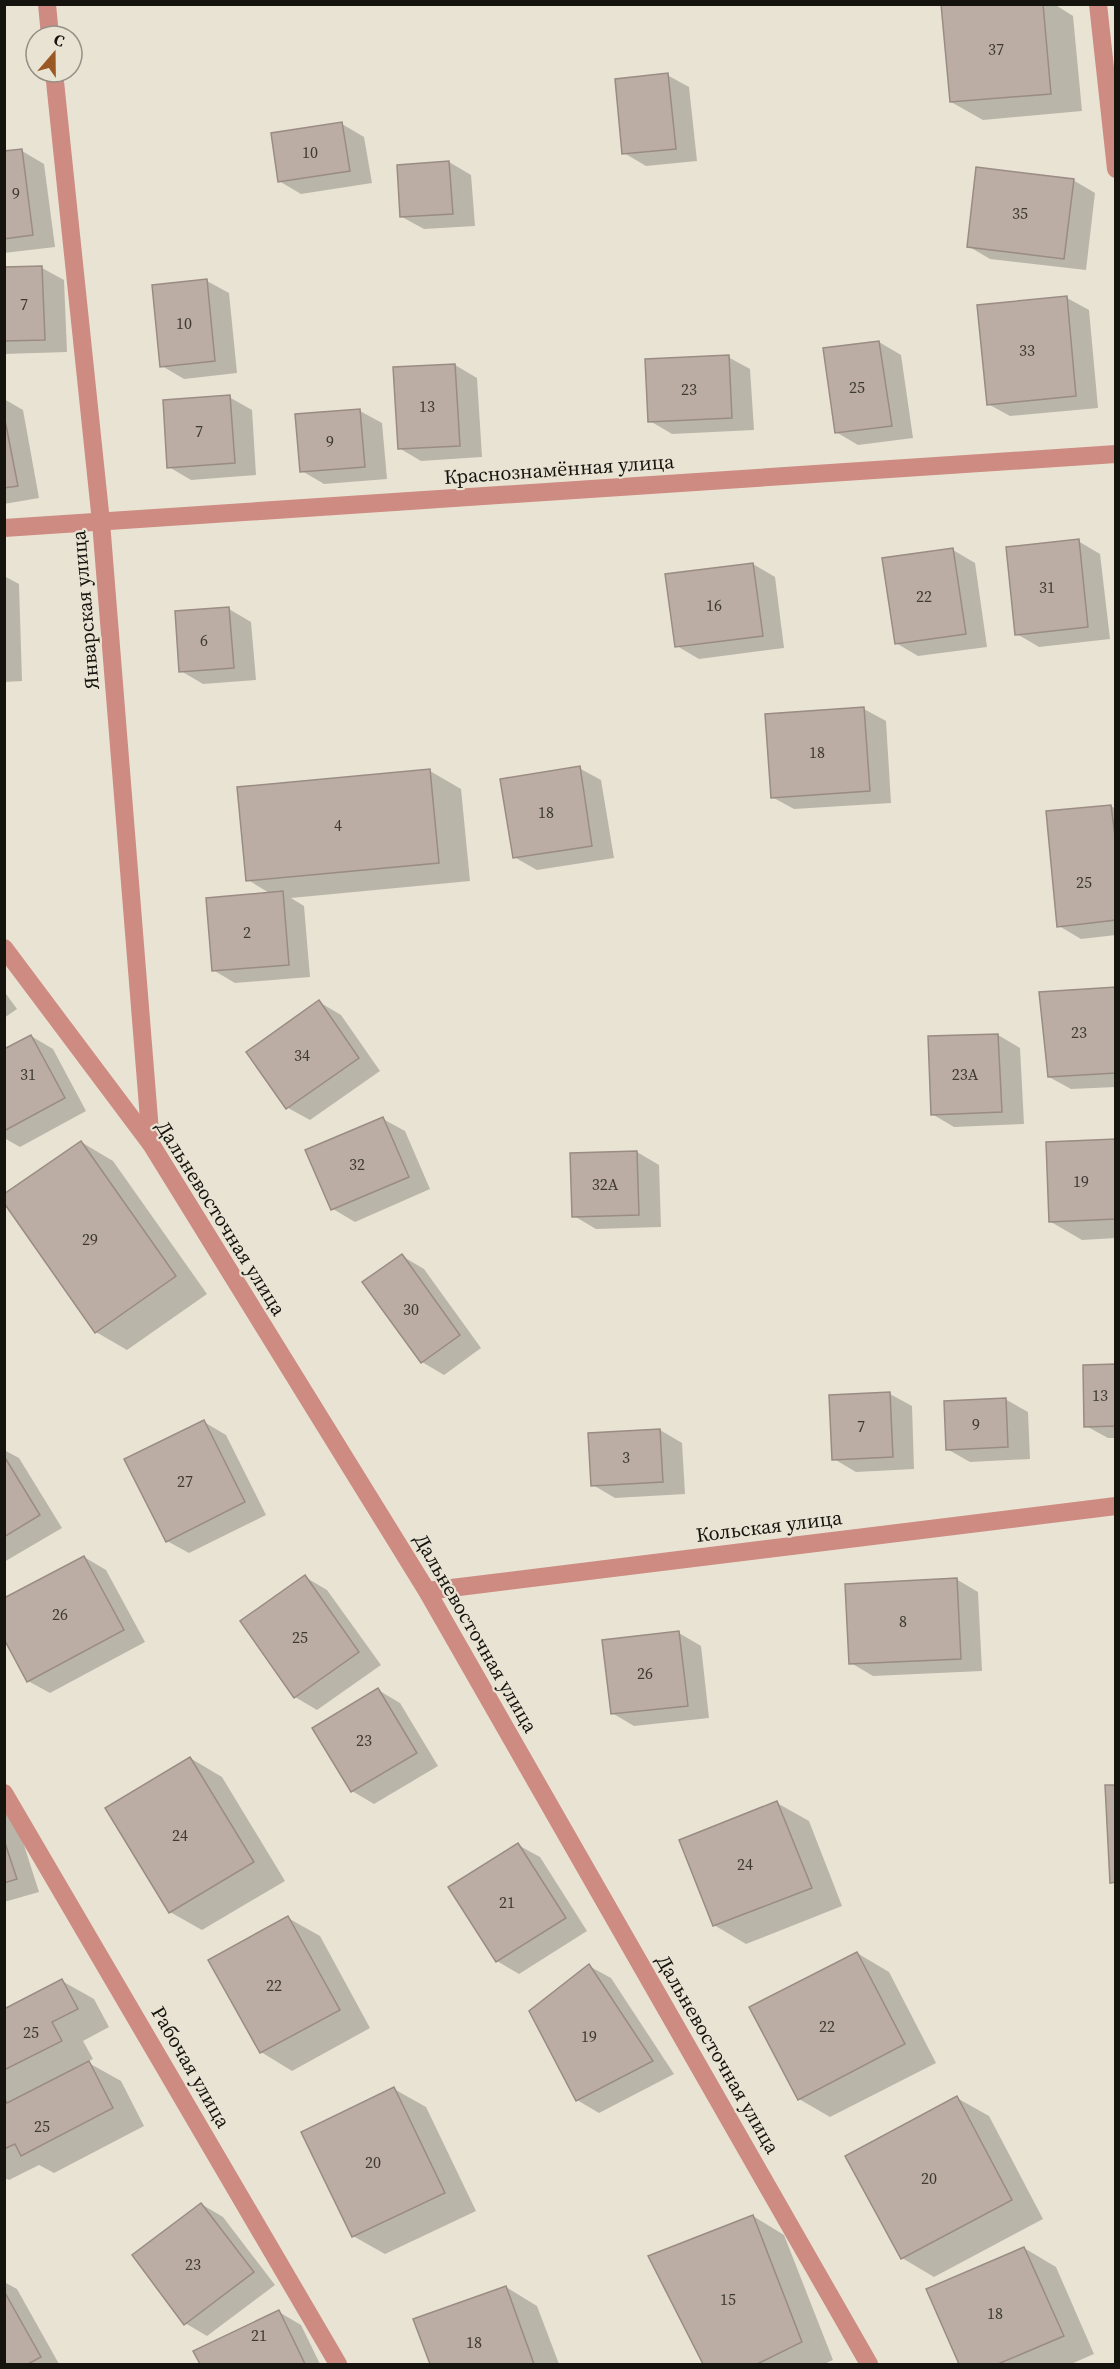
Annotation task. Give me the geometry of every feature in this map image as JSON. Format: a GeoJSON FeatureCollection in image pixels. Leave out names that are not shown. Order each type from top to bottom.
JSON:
{"type":"FeatureCollection","features":[{"type":"Feature","properties":{"kind":"street"},"geometry":{"type":"LineString","coordinates":[[47,4],[49,24]]}},
{"type":"Feature","properties":{"kind":"street"},"geometry":{"type":"LineString","coordinates":[[1098,4],[1116,169]]}},
{"type":"Feature","properties":{"kind":"street","name":"Январская улица"},"geometry":{"type":"LineString","coordinates":[[55,84],[101,522],[151,1144]]}},
{"type":"Feature","properties":{"kind":"street","name":"Краснознамённая улица"},"geometry":{"type":"LineString","coordinates":[[4,528],[1116,454]]}},
{"type":"Feature","properties":{"kind":"street","name":"Дальневосточная улица"},"geometry":{"type":"LineString","coordinates":[[4,948],[151,1144],[427,1591],[869,2364]]}},
{"type":"Feature","properties":{"kind":"street","name":"Кольская улица"},"geometry":{"type":"LineString","coordinates":[[427,1591],[1116,1506]]}},
{"type":"Feature","properties":{"kind":"street","name":"Рабочая улица"},"geometry":{"type":"LineString","coordinates":[[4,1793],[338,2364]]}},
{"type":"Feature","properties":{"kind":"building"},"geometry":{"type":"Polygon","coordinates":[[[941,4],[1043,4],[1051,94],[950,102],[941,4]]]}},
{"type":"Feature","properties":{"kind":"building"},"geometry":{"type":"Polygon","coordinates":[[[668,73],[676,149],[622,154],[615,79],[668,73]]]}},
{"type":"Feature","properties":{"kind":"building"},"geometry":{"type":"Polygon","coordinates":[[[342,122],[350,171],[278,182],[271,133],[342,122]]]}},
{"type":"Feature","properties":{"kind":"building"},"geometry":{"type":"Polygon","coordinates":[[[22,149],[33,235],[4,239],[4,151],[22,149]]]}},
{"type":"Feature","properties":{"kind":"building"},"geometry":{"type":"Polygon","coordinates":[[[449,161],[453,214],[400,217],[397,165],[449,161]]]}},
{"type":"Feature","properties":{"kind":"building"},"geometry":{"type":"Polygon","coordinates":[[[976,167],[1074,179],[1064,259],[967,247],[976,167]]]}},
{"type":"Feature","properties":{"kind":"building"},"geometry":{"type":"Polygon","coordinates":[[[42,266],[45,340],[4,341],[4,267],[42,266]]]}},
{"type":"Feature","properties":{"kind":"building"},"geometry":{"type":"Polygon","coordinates":[[[207,279],[215,361],[160,367],[152,285],[207,279]]]}},
{"type":"Feature","properties":{"kind":"building"},"geometry":{"type":"Polygon","coordinates":[[[1067,296],[1076,396],[987,405],[977,305],[1067,296]]]}},
{"type":"Feature","properties":{"kind":"building"},"geometry":{"type":"Polygon","coordinates":[[[879,341],[892,426],[835,433],[823,348],[879,341]]]}},
{"type":"Feature","properties":{"kind":"building"},"geometry":{"type":"Polygon","coordinates":[[[729,355],[732,418],[648,422],[645,359],[729,355]]]}},
{"type":"Feature","properties":{"kind":"building"},"geometry":{"type":"Polygon","coordinates":[[[455,364],[460,446],[398,449],[393,367],[455,364]]]}},
{"type":"Feature","properties":{"kind":"building"},"geometry":{"type":"Polygon","coordinates":[[[230,395],[235,463],[167,468],[163,400],[230,395]]]}},
{"type":"Feature","properties":{"kind":"building"},"geometry":{"type":"Polygon","coordinates":[[[360,409],[365,467],[300,472],[295,414],[360,409]]]}},
{"type":"Feature","properties":{"kind":"building"},"geometry":{"type":"Polygon","coordinates":[[[4,415],[18,486],[4,488],[4,415]]]}},
{"type":"Feature","properties":{"kind":"building"},"geometry":{"type":"Polygon","coordinates":[[[1079,539],[1088,627],[1015,635],[1006,547],[1079,539]]]}},
{"type":"Feature","properties":{"kind":"building"},"geometry":{"type":"Polygon","coordinates":[[[953,548],[966,634],[895,644],[882,558],[953,548]]]}},
{"type":"Feature","properties":{"kind":"building"},"geometry":{"type":"Polygon","coordinates":[[[753,563],[763,636],[675,647],[665,574],[753,563]]]}},
{"type":"Feature","properties":{"kind":"building"},"geometry":{"type":"Polygon","coordinates":[[[229,607],[234,668],[179,672],[175,611],[229,607]]]}},
{"type":"Feature","properties":{"kind":"building"},"geometry":{"type":"Polygon","coordinates":[[[864,707],[870,791],[771,798],[765,714],[864,707]]]}},
{"type":"Feature","properties":{"kind":"building"},"geometry":{"type":"Polygon","coordinates":[[[580,766],[592,846],[513,858],[500,779],[580,766]]]}},
{"type":"Feature","properties":{"kind":"building"},"geometry":{"type":"Polygon","coordinates":[[[430,769],[439,863],[246,881],[237,787],[430,769]]]}},
{"type":"Feature","properties":{"kind":"building"},"geometry":{"type":"Polygon","coordinates":[[[1111,805],[1116,844],[1116,920],[1057,927],[1046,811],[1111,805]]]}},
{"type":"Feature","properties":{"kind":"building"},"geometry":{"type":"Polygon","coordinates":[[[283,891],[289,965],[212,971],[206,898],[283,891]]]}},
{"type":"Feature","properties":{"kind":"building"},"geometry":{"type":"Polygon","coordinates":[[[1116,987],[1116,1073],[1048,1077],[1039,992],[1116,987]]]}},
{"type":"Feature","properties":{"kind":"building"},"geometry":{"type":"Polygon","coordinates":[[[319,1000],[359,1058],[286,1109],[246,1052],[319,1000]]]}},
{"type":"Feature","properties":{"kind":"building"},"geometry":{"type":"Polygon","coordinates":[[[998,1034],[1002,1112],[931,1115],[928,1036],[998,1034]]]}},
{"type":"Feature","properties":{"kind":"building"},"geometry":{"type":"Polygon","coordinates":[[[31,1035],[65,1098],[4,1131],[4,1049],[31,1035]]]}},
{"type":"Feature","properties":{"kind":"building"},"geometry":{"type":"Polygon","coordinates":[[[383,1117],[409,1177],[331,1210],[305,1150],[383,1117]]]}},
{"type":"Feature","properties":{"kind":"building"},"geometry":{"type":"Polygon","coordinates":[[[1116,1139],[1116,1219],[1049,1222],[1046,1142],[1116,1139]]]}},
{"type":"Feature","properties":{"kind":"building"},"geometry":{"type":"Polygon","coordinates":[[[81,1141],[176,1276],[95,1333],[4,1203],[4,1194],[81,1141]]]}},
{"type":"Feature","properties":{"kind":"building"},"geometry":{"type":"Polygon","coordinates":[[[637,1151],[639,1215],[572,1217],[570,1153],[637,1151]]]}},
{"type":"Feature","properties":{"kind":"building"},"geometry":{"type":"Polygon","coordinates":[[[402,1254],[460,1335],[421,1363],[362,1282],[402,1254]]]}},
{"type":"Feature","properties":{"kind":"building"},"geometry":{"type":"Polygon","coordinates":[[[1116,1364],[1116,1426],[1084,1427],[1083,1365],[1116,1364]]]}},
{"type":"Feature","properties":{"kind":"building"},"geometry":{"type":"Polygon","coordinates":[[[890,1392],[893,1457],[832,1460],[829,1395],[890,1392]]]}},
{"type":"Feature","properties":{"kind":"building"},"geometry":{"type":"Polygon","coordinates":[[[1006,1398],[1008,1447],[946,1450],[944,1401],[1006,1398]]]}},
{"type":"Feature","properties":{"kind":"building"},"geometry":{"type":"Polygon","coordinates":[[[204,1420],[245,1502],[166,1542],[124,1459],[204,1420]]]}},
{"type":"Feature","properties":{"kind":"building"},"geometry":{"type":"Polygon","coordinates":[[[660,1429],[663,1482],[591,1486],[588,1433],[660,1429]]]}},
{"type":"Feature","properties":{"kind":"building"},"geometry":{"type":"Polygon","coordinates":[[[4,1456],[40,1515],[4,1537],[4,1456]]]}},
{"type":"Feature","properties":{"kind":"building"},"geometry":{"type":"Polygon","coordinates":[[[84,1556],[124,1630],[27,1682],[4,1639],[4,1598],[84,1556]]]}},
{"type":"Feature","properties":{"kind":"building"},"geometry":{"type":"Polygon","coordinates":[[[305,1575],[359,1652],[294,1698],[240,1621],[305,1575]]]}},
{"type":"Feature","properties":{"kind":"building"},"geometry":{"type":"Polygon","coordinates":[[[957,1578],[961,1659],[849,1664],[845,1584],[957,1578]]]}},
{"type":"Feature","properties":{"kind":"building"},"geometry":{"type":"Polygon","coordinates":[[[679,1631],[688,1706],[611,1714],[602,1640],[679,1631]]]}},
{"type":"Feature","properties":{"kind":"building"},"geometry":{"type":"Polygon","coordinates":[[[378,1688],[417,1753],[351,1792],[312,1728],[378,1688]]]}},
{"type":"Feature","properties":{"kind":"building"},"geometry":{"type":"Polygon","coordinates":[[[190,1757],[254,1862],[169,1913],[105,1808],[190,1757]]]}},
{"type":"Feature","properties":{"kind":"building"},"geometry":{"type":"Polygon","coordinates":[[[1105,1785],[1116,1785],[1116,1882],[1110,1883],[1105,1785]]]}},
{"type":"Feature","properties":{"kind":"building"},"geometry":{"type":"Polygon","coordinates":[[[777,1801],[812,1888],[713,1926],[679,1840],[777,1801]]]}},
{"type":"Feature","properties":{"kind":"building"},"geometry":{"type":"Polygon","coordinates":[[[4,1840],[17,1879],[4,1883],[4,1840]]]}},
{"type":"Feature","properties":{"kind":"building"},"geometry":{"type":"Polygon","coordinates":[[[518,1843],[566,1918],[496,1962],[448,1887],[518,1843]]]}},
{"type":"Feature","properties":{"kind":"building"},"geometry":{"type":"Polygon","coordinates":[[[288,1916],[340,2010],[260,2053],[208,1960],[288,1916]]]}},
{"type":"Feature","properties":{"kind":"building"},"geometry":{"type":"Polygon","coordinates":[[[857,1952],[905,2044],[798,2100],[749,2007],[857,1952]]]}},
{"type":"Feature","properties":{"kind":"building"},"geometry":{"type":"Polygon","coordinates":[[[589,1964],[653,2061],[576,2101],[529,2011],[589,1964]]]}},
{"type":"Feature","properties":{"kind":"building"},"geometry":{"type":"Polygon","coordinates":[[[62,1979],[78,2009],[52,2022],[62,2041],[4,2070],[4,2009],[62,1979]]]}},
{"type":"Feature","properties":{"kind":"building"},"geometry":{"type":"Polygon","coordinates":[[[89,2061],[113,2108],[21,2156],[15,2144],[4,2149],[4,2098],[7,2103],[89,2061]]]}},
{"type":"Feature","properties":{"kind":"building"},"geometry":{"type":"Polygon","coordinates":[[[394,2087],[445,2193],[352,2237],[301,2132],[394,2087]]]}},
{"type":"Feature","properties":{"kind":"building"},"geometry":{"type":"Polygon","coordinates":[[[957,2096],[1012,2200],[901,2259],[845,2156],[957,2096]]]}},
{"type":"Feature","properties":{"kind":"building"},"geometry":{"type":"Polygon","coordinates":[[[201,2203],[254,2272],[184,2325],[132,2255],[201,2203]]]}},
{"type":"Feature","properties":{"kind":"building"},"geometry":{"type":"Polygon","coordinates":[[[753,2215],[802,2342],[757,2364],[703,2364],[648,2256],[753,2215]]]}},
{"type":"Feature","properties":{"kind":"building"},"geometry":{"type":"Polygon","coordinates":[[[1024,2247],[1064,2336],[998,2364],[959,2364],[926,2289],[1024,2247]]]}},
{"type":"Feature","properties":{"kind":"building"},"geometry":{"type":"Polygon","coordinates":[[[506,2286],[534,2364],[430,2364],[413,2319],[506,2286]]]}},
{"type":"Feature","properties":{"kind":"building"},"geometry":{"type":"Polygon","coordinates":[[[4,2291],[41,2357],[28,2364],[4,2364],[4,2291]]]}},
{"type":"Feature","properties":{"kind":"building"},"geometry":{"type":"Polygon","coordinates":[[[279,2310],[305,2364],[200,2364],[193,2351],[279,2310]]]}}]}
